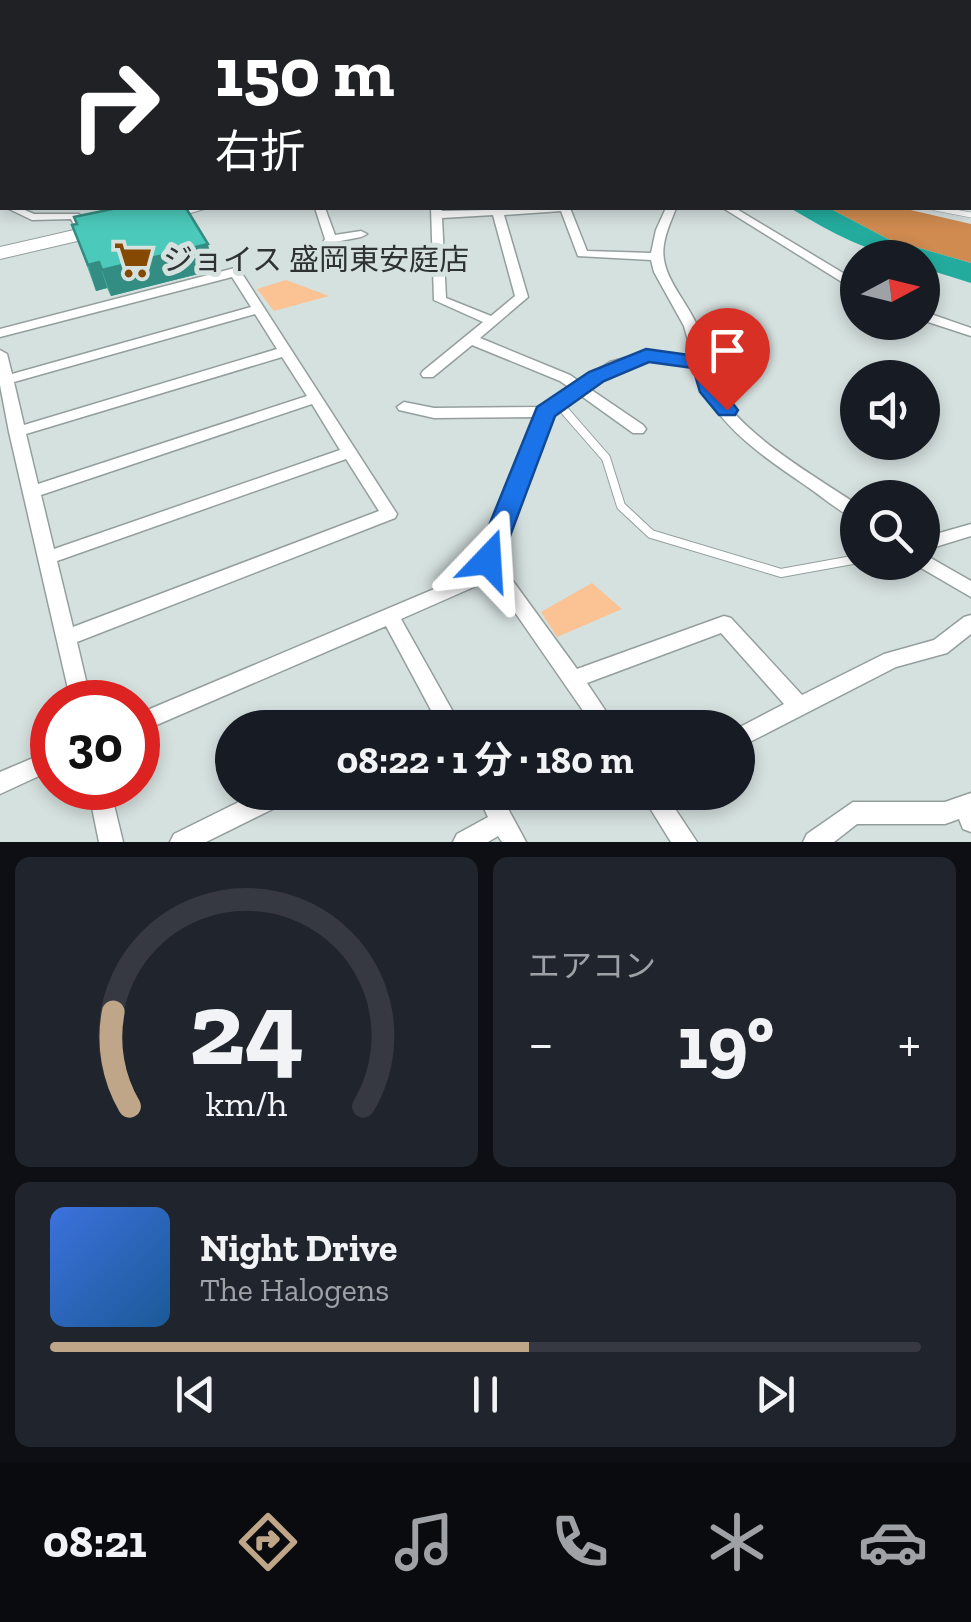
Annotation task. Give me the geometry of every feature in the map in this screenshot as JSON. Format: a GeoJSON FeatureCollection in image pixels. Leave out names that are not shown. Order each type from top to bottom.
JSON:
{"type":"FeatureCollection","features":[{"type":"Feature","properties":{"kind":"highway"},"geometry":{"type":"LineString","coordinates":[[0,253],[154,210]]}},
{"type":"Feature","properties":{"kind":"highway"},"geometry":{"type":"LineString","coordinates":[[0,244],[187,210]]}},
{"type":"Feature","properties":{"kind":"street"},"geometry":{"type":"LineString","coordinates":[[16,210],[32,218],[74,216],[82,230]]}},
{"type":"Feature","properties":{"kind":"street"},"geometry":{"type":"LineString","coordinates":[[320,210],[328,245],[361,234]]}},
{"type":"Feature","properties":{"kind":"street"},"geometry":{"type":"LineString","coordinates":[[490,320],[440,300],[436,211],[532,210]]}},
{"type":"Feature","properties":{"kind":"street"},"geometry":{"type":"LineString","coordinates":[[566,210],[582,254],[656,257]]}},
{"type":"Feature","properties":{"kind":"street"},"geometry":{"type":"LineString","coordinates":[[669,210],[656,239],[656,257],[666,289],[690,323],[711,392],[743,428],[840,501]]}},
{"type":"Feature","properties":{"kind":"street"},"geometry":{"type":"LineString","coordinates":[[731,210],[840,277]]}},
{"type":"Feature","properties":{"kind":"street"},"geometry":{"type":"LineString","coordinates":[[428,374],[522,297],[498,212]]}},
{"type":"Feature","properties":{"kind":"street"},"geometry":{"type":"LineString","coordinates":[[0,333],[235,272],[390,514],[67,637]]}},
{"type":"Feature","properties":{"kind":"street"},"geometry":{"type":"LineString","coordinates":[[6,380],[258,309]]}},
{"type":"Feature","properties":{"kind":"street"},"geometry":{"type":"LineString","coordinates":[[940,321],[971,332]]}},
{"type":"Feature","properties":{"kind":"street"},"geometry":{"type":"LineString","coordinates":[[468,339],[521,358],[578,388],[638,429]]}},
{"type":"Feature","properties":{"kind":"street"},"geometry":{"type":"LineString","coordinates":[[17,432],[286,351]]}},
{"type":"Feature","properties":{"kind":"street"},"geometry":{"type":"LineString","coordinates":[[0,354],[76,680]]}},
{"type":"Feature","properties":{"kind":"street"},"geometry":{"type":"LineString","coordinates":[[595,710],[488,560],[492,546],[552,408],[614,365],[646,356],[702,363]]}},
{"type":"Feature","properties":{"kind":"street"},"geometry":{"type":"LineString","coordinates":[[31,492],[316,398]]}},
{"type":"Feature","properties":{"kind":"street"},"geometry":{"type":"LineString","coordinates":[[404,408],[434,413],[552,408]]}},
{"type":"Feature","properties":{"kind":"street"},"geometry":{"type":"LineString","coordinates":[[47,558],[350,452]]}},
{"type":"Feature","properties":{"kind":"street"},"geometry":{"type":"LineString","coordinates":[[940,539],[971,530]]}},
{"type":"Feature","properties":{"kind":"street"},"geometry":{"type":"LineString","coordinates":[[160,715],[496,570]]}},
{"type":"Feature","properties":{"kind":"street"},"geometry":{"type":"LineString","coordinates":[[940,571],[971,590]]}},
{"type":"Feature","properties":{"kind":"street"},"geometry":{"type":"LineString","coordinates":[[391,618],[442,710]]}},
{"type":"Feature","properties":{"kind":"street"},"geometry":{"type":"LineString","coordinates":[[755,729],[891,660],[940,646],[971,623]]}},
{"type":"Feature","properties":{"kind":"street"},"geometry":{"type":"LineString","coordinates":[[574,679],[724,624],[800,706]]}},
{"type":"Feature","properties":{"kind":"street"},"geometry":{"type":"LineString","coordinates":[[0,783],[30,770]]}},
{"type":"Feature","properties":{"kind":"street"},"geometry":{"type":"LineString","coordinates":[[104,810],[111,842]]}},
{"type":"Feature","properties":{"kind":"street"},"geometry":{"type":"LineString","coordinates":[[182,842],[247,810]]}},
{"type":"Feature","properties":{"kind":"street"},"geometry":{"type":"LineString","coordinates":[[465,842],[509,832],[497,810]]}},
{"type":"Feature","properties":{"kind":"street"},"geometry":{"type":"LineString","coordinates":[[663,810],[685,842]]}},
{"type":"Feature","properties":{"kind":"street"},"geometry":{"type":"LineString","coordinates":[[815,842],[853,813],[970,814]]}},
{"type":"Feature","properties":{"kind":"lane"},"geometry":{"type":"LineString","coordinates":[[552,408],[606,458],[621,506],[651,534],[781,572],[840,562]]}},
{"type":"Feature","properties":{"kind":"shaded area"},"geometry":{"type":"Polygon","coordinates":[[[793,210],[833,210],[891,240],[849,240],[793,210]]]}},
{"type":"Feature","properties":{"kind":"shaded area"},"geometry":{"type":"Polygon","coordinates":[[[833,210],[911,210],[971,224],[971,263],[940,254],[940,240],[891,240],[833,210]]]}},
{"type":"Feature","properties":{"kind":"shaded area"},"geometry":{"type":"Polygon","coordinates":[[[940,254],[971,263],[971,283],[940,273],[940,254]]]}},
{"type":"Feature","properties":{"kind":"shaded area"},"geometry":{"type":"Polygon","coordinates":[[[286,280],[329,296],[274,311],[257,289],[286,280]]]}},
{"type":"Feature","properties":{"kind":"shaded area"},"geometry":{"type":"Polygon","coordinates":[[[592,583],[622,609],[557,637],[541,612],[592,583]]]}},
{"type":"Feature","properties":{"kind":"building"},"geometry":{"type":"Polygon","coordinates":[[[107,210],[187,210],[208,244],[102,270],[99,262],[88,265],[72,225],[77,224],[74,217],[107,210]]]}},
{"type":"Feature","properties":{"kind":"place","name":"ジョイス 盛岡東安庭店"},"geometry":{"type":"Point","coordinates":[133,260]}},
{"type":"Feature","properties":{"kind":"route"},"geometry":{"type":"LineString","coordinates":[[488,560],[545,412],[596,376],[614,365],[646,356],[702,363],[711,392],[727,410]]}}]}
